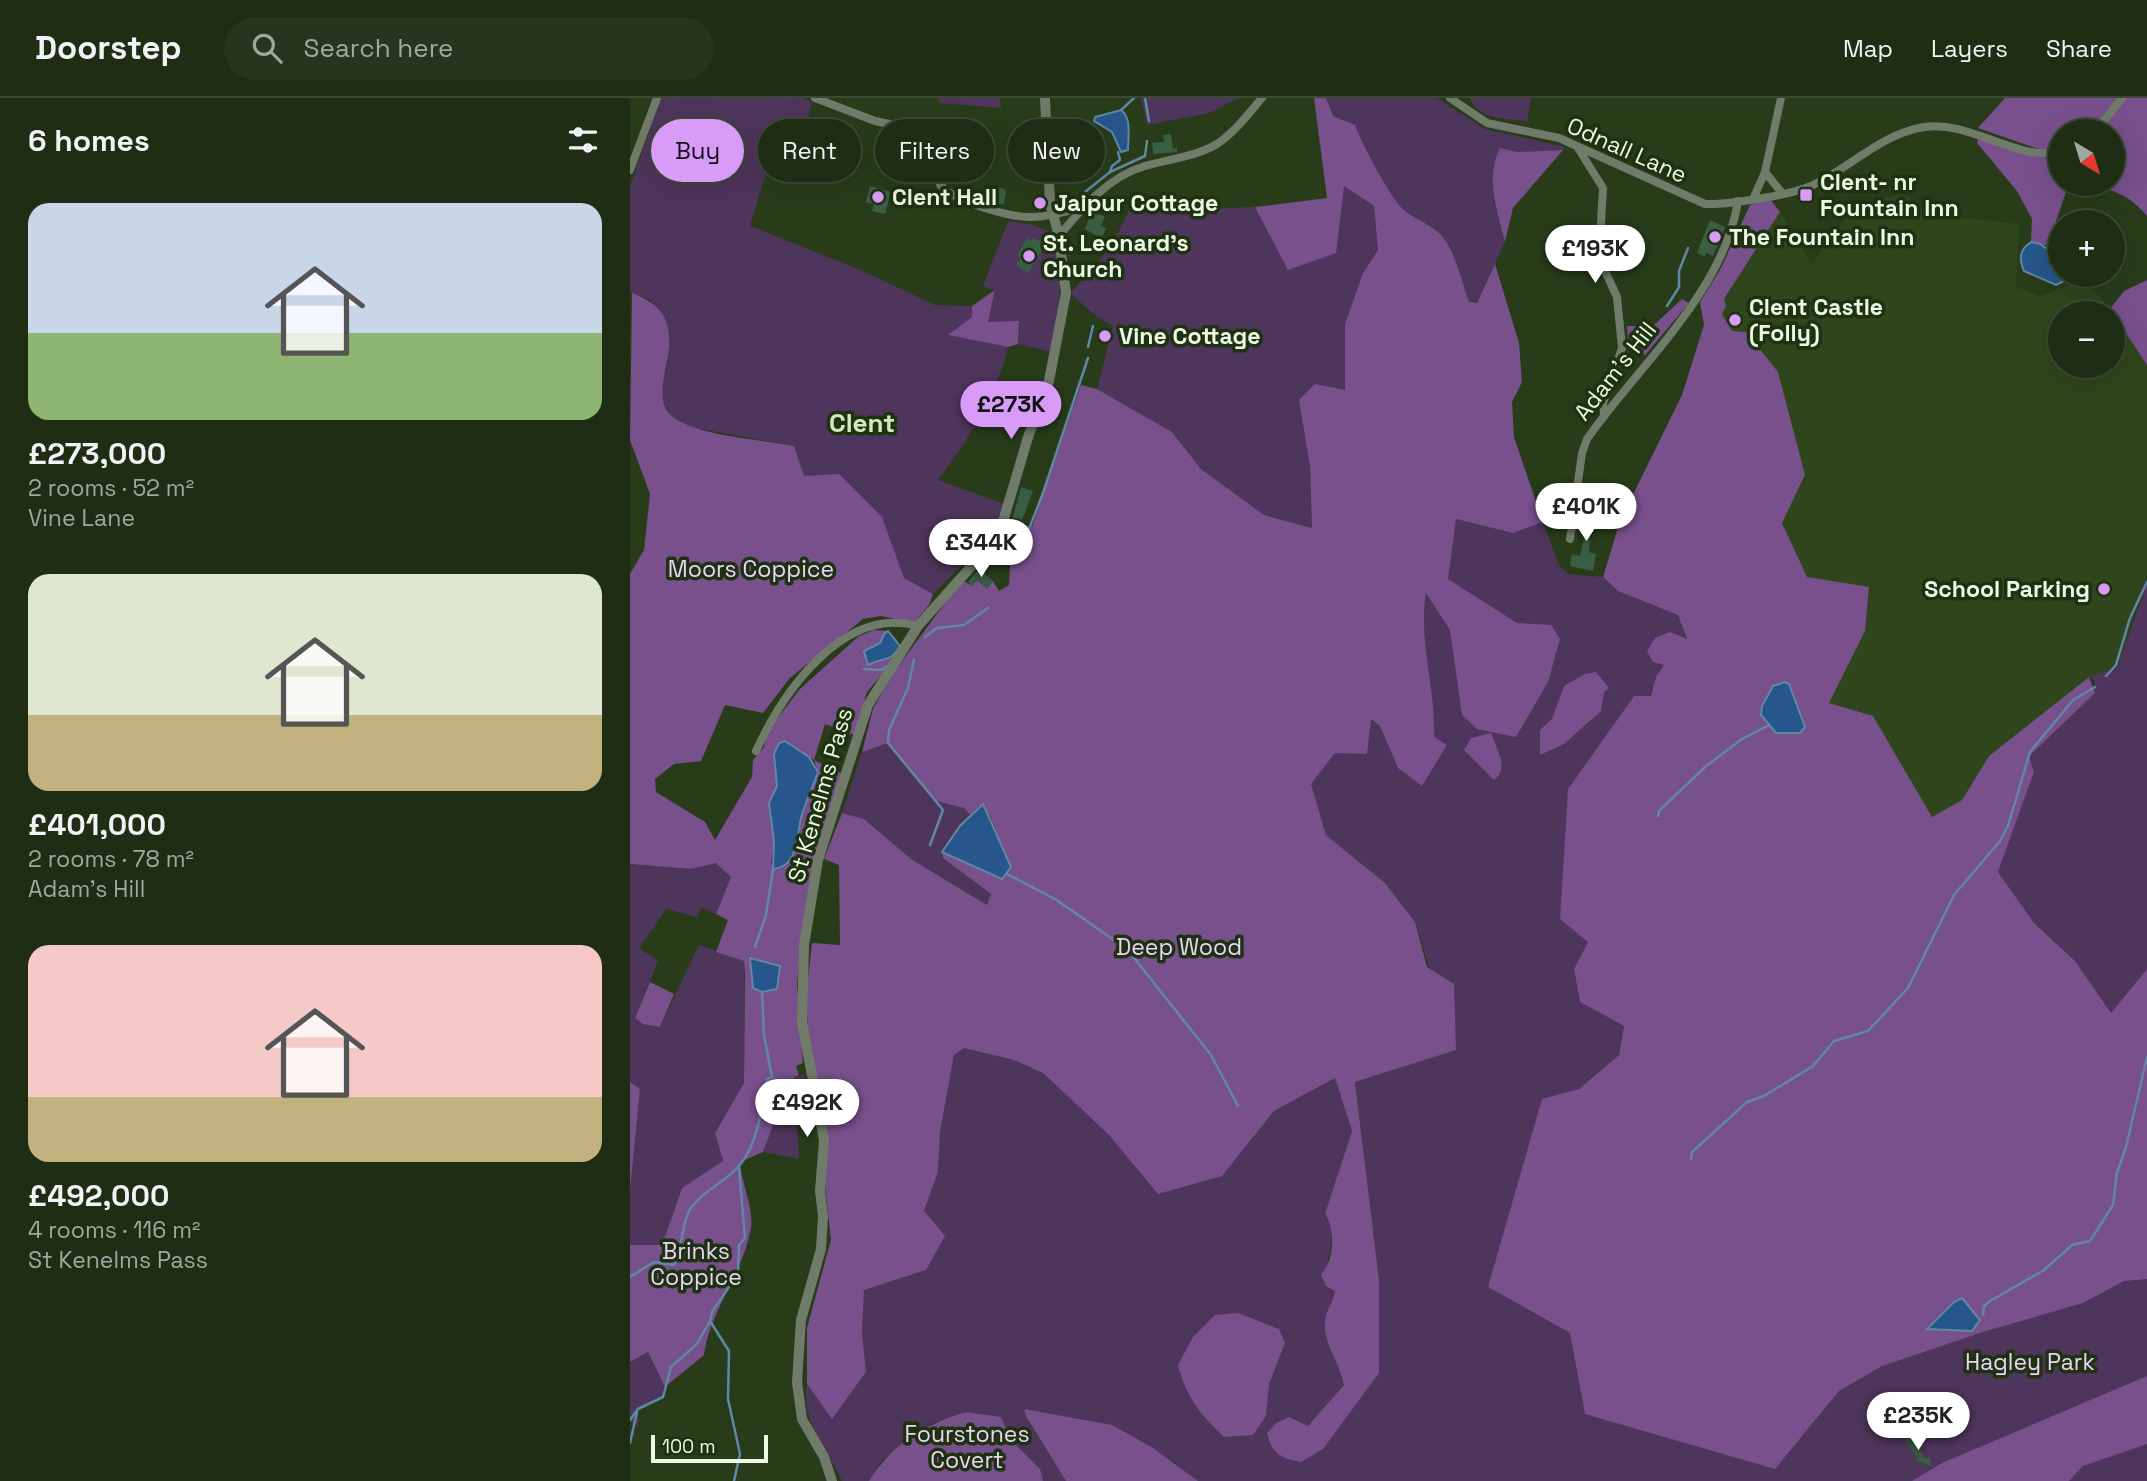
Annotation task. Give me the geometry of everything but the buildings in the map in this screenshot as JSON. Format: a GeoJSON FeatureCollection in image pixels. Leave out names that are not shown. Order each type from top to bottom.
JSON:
{"type":"FeatureCollection","features":[{"type":"Feature","properties":{"kind":"street"},"geometry":{"type":"LineString","coordinates":[[630,170],[657,98]]}},
{"type":"Feature","properties":{"kind":"street"},"geometry":{"type":"LineString","coordinates":[[815,98],[875,121],[922,131],[932,137],[943,156],[940,185],[954,197],[1020,219],[1035,219],[1081,207]]}},
{"type":"Feature","properties":{"kind":"street","name":"St Kenelms Pass"},"geometry":{"type":"LineString","coordinates":[[832,1481],[824,1457],[802,1419],[797,1382],[801,1320],[821,1249],[823,1216],[820,1191],[824,1140],[802,1022],[804,945],[818,860],[856,735],[868,705],[918,626],[993,542],[1004,518],[1054,361],[1066,293],[1059,236],[1053,214],[1045,98]]}},
{"type":"Feature","properties":{"kind":"street"},"geometry":{"type":"LineString","coordinates":[[1059,236],[1081,207],[1136,169],[1198,153],[1218,143],[1262,98]]}},
{"type":"Feature","properties":{"kind":"street","name":"Odnall Lane"},"geometry":{"type":"LineString","coordinates":[[1450,98],[1487,123],[1559,138],[1697,203],[1738,201],[1810,186],[1887,139],[1924,127],[1969,132],[2048,154]]}},
{"type":"Feature","properties":{"kind":"street"},"geometry":{"type":"LineString","coordinates":[[1754,197],[1765,172],[1781,98]]}},
{"type":"Feature","properties":{"kind":"street"},"geometry":{"type":"LineString","coordinates":[[2105,119],[2122,98]]}},
{"type":"Feature","properties":{"kind":"street"},"geometry":{"type":"LineString","coordinates":[[1578,148],[1603,188],[1599,258],[1617,297],[1622,348],[1603,403],[1604,414]]}},
{"type":"Feature","properties":{"kind":"street"},"geometry":{"type":"LineString","coordinates":[[1765,172],[1782,193]]}},
{"type":"Feature","properties":{"kind":"street","name":"Adam's Hill"},"geometry":{"type":"LineString","coordinates":[[1570,539],[1582,453],[1587,439],[1706,285],[1734,224],[1738,201]]}},
{"type":"Feature","properties":{"kind":"street"},"geometry":{"type":"LineString","coordinates":[[1609,385],[1622,392]]}},
{"type":"Feature","properties":{"kind":"street"},"geometry":{"type":"LineString","coordinates":[[756,751],[802,676],[852,632],[884,622],[918,626]]}},
{"type":"Feature","properties":{"kind":"shaded area"},"geometry":{"type":"Polygon","coordinates":[[[1903,193],[1928,214],[2019,224],[2016,287],[2040,296],[2065,287],[2091,287],[2103,301],[2048,301],[2048,378],[2125,378],[2125,329],[2147,365],[2147,579],[2117,668],[2089,677],[1989,756],[1962,800],[1932,817],[1902,768],[1829,703],[1844,671],[1782,523],[1805,475],[1722,314],[1726,306],[1724,300],[1780,212],[1812,264],[1854,207],[1903,193]]]}},
{"type":"Feature","properties":{"kind":"green space"},"geometry":{"type":"Polygon","coordinates":[[[661,98],[803,98],[812,102],[808,119],[758,119],[758,182],[763,182],[750,226],[865,272],[935,305],[972,306],[972,317],[949,335],[1008,347],[989,400],[938,480],[1005,504],[989,539],[933,594],[904,578],[894,550],[804,476],[794,446],[690,427],[670,415],[661,398],[668,359],[651,300],[630,292],[630,186],[651,126],[651,182],[744,182],[744,119],[654,119],[661,98]]]}},
{"type":"Feature","properties":{"kind":"green space"},"geometry":{"type":"Polygon","coordinates":[[[939,98],[1000,98],[1001,108],[938,103],[939,98]]]}},
{"type":"Feature","properties":{"kind":"green space"},"geometry":{"type":"Polygon","coordinates":[[[1141,98],[1239,98],[1209,113],[1147,125],[1141,98]]]}},
{"type":"Feature","properties":{"kind":"green space","name":"Deep Wood"},"geometry":{"type":"Polygon","coordinates":[[[1314,98],[1326,98],[1333,116],[1355,125],[1377,170],[1398,203],[1408,213],[1437,231],[1446,241],[1469,302],[1477,303],[1495,264],[1519,343],[1522,382],[1512,402],[1514,437],[1543,522],[1513,533],[1456,519],[1448,579],[1517,623],[1551,625],[1560,639],[1548,682],[1516,737],[1477,729],[1462,715],[1450,630],[1426,593],[1424,629],[1434,737],[1447,745],[1422,786],[1398,768],[1380,726],[1371,719],[1367,754],[1335,753],[1311,784],[1326,835],[1385,883],[1415,922],[1427,967],[1454,984],[1456,1050],[1355,1082],[1379,1280],[1379,1373],[1323,1449],[1301,1462],[1278,1454],[1267,1433],[1276,1423],[1289,1417],[1308,1426],[1344,1385],[1325,1330],[1325,1318],[1335,1291],[1326,1286],[1321,1274],[1329,1262],[1332,1246],[1331,1228],[1325,1214],[1352,1131],[1335,1078],[1274,1111],[1222,1176],[1158,1194],[1109,1135],[1043,1073],[1014,1060],[964,1048],[954,1055],[940,1132],[938,1172],[924,1211],[945,1236],[926,1270],[864,1290],[862,1332],[866,1372],[832,1419],[807,1384],[807,1328],[831,1240],[806,996],[812,943],[840,945],[839,865],[824,859],[842,813],[864,819],[911,859],[987,905],[991,894],[943,858],[942,852],[1002,879],[1011,868],[990,816],[979,806],[970,815],[964,808],[936,801],[888,743],[862,752],[873,709],[894,672],[962,580],[972,586],[977,580],[987,588],[993,581],[999,591],[1009,585],[1011,546],[1024,525],[1032,527],[1081,385],[1097,389],[1172,432],[1201,469],[1264,515],[1312,528],[1310,466],[1299,400],[1315,384],[1345,390],[1345,324],[1363,273],[1378,250],[1374,206],[1344,186],[1336,253],[1288,270],[1255,207],[1327,198],[1314,98]]]}},
{"type":"Feature","properties":{"kind":"green space"},"geometry":{"type":"Polygon","coordinates":[[[1326,98],[1437,98],[1485,129],[1565,147],[1563,150],[1517,152],[1500,148],[1494,201],[1505,242],[1477,303],[1469,302],[1446,241],[1437,231],[1403,209],[1377,170],[1355,125],[1333,116],[1326,98]]]}},
{"type":"Feature","properties":{"kind":"green space"},"geometry":{"type":"Polygon","coordinates":[[[1470,98],[1531,98],[1527,121],[1502,119],[1486,114],[1479,111],[1470,98]]]}},
{"type":"Feature","properties":{"kind":"green space"},"geometry":{"type":"Polygon","coordinates":[[[2005,98],[2118,98],[2101,119],[2048,119],[2048,150],[1978,128],[2005,98]]]}},
{"type":"Feature","properties":{"kind":"green space"},"geometry":{"type":"Polygon","coordinates":[[[2125,98],[2147,98],[2147,216],[2124,196],[2125,119],[2110,119],[2125,98]]]}},
{"type":"Feature","properties":{"kind":"green space"},"geometry":{"type":"Polygon","coordinates":[[[1978,139],[2047,158],[2048,196],[2065,196],[2060,210],[2048,210],[2048,246],[2031,242],[2032,219],[2017,191],[1977,143],[1978,139]]]}},
{"type":"Feature","properties":{"kind":"green space"},"geometry":{"type":"Polygon","coordinates":[[[1500,148],[1517,152],[1563,150],[1513,208],[1505,242],[1493,183],[1493,171],[1500,148]]]}},
{"type":"Feature","properties":{"kind":"green space"},"geometry":{"type":"Polygon","coordinates":[[[1344,186],[1374,206],[1378,250],[1363,273],[1345,324],[1345,391],[1310,466],[1312,528],[1264,515],[1201,469],[1172,432],[1097,389],[1113,326],[1097,317],[1070,293],[1106,252],[1132,204],[1174,210],[1255,207],[1289,270],[1344,186]]]}},
{"type":"Feature","properties":{"kind":"green space"},"geometry":{"type":"Polygon","coordinates":[[[1770,199],[1780,212],[1724,299],[1726,306],[1722,314],[1732,331],[1746,332],[1778,372],[1805,475],[1782,523],[1807,577],[1869,587],[1865,631],[1829,703],[1873,716],[1932,817],[1962,800],[1989,756],[2089,677],[2095,693],[2029,756],[2034,772],[1998,872],[2034,923],[2075,961],[2111,1013],[2147,969],[2147,1279],[2124,1281],[2083,1303],[1986,1331],[1882,1366],[1839,1391],[1775,1469],[1585,1414],[1570,1333],[1488,1287],[1542,1099],[1579,1089],[1619,1055],[1624,1026],[1580,1002],[1574,969],[1588,942],[1560,919],[1568,789],[1634,696],[1651,696],[1656,677],[1664,665],[1653,662],[1647,651],[1655,638],[1670,632],[1687,639],[1678,615],[1618,591],[1603,577],[1620,521],[1682,395],[1704,325],[1700,302],[1721,268],[1750,205],[1770,199]]]}},
{"type":"Feature","properties":{"kind":"green space"},"geometry":{"type":"Polygon","coordinates":[[[1008,221],[1033,225],[1053,233],[1060,278],[1052,352],[1018,344],[1020,326],[988,322],[995,290],[983,286],[1008,221]]]}},
{"type":"Feature","properties":{"kind":"green space"},"geometry":{"type":"Polygon","coordinates":[[[2147,280],[2147,365],[2125,332],[2125,301],[2116,301],[2124,291],[2147,280]]]}},
{"type":"Feature","properties":{"kind":"green space"},"geometry":{"type":"Polygon","coordinates":[[[995,290],[988,322],[1019,321],[1018,344],[1008,347],[948,335],[972,317],[972,306],[995,290]]]}},
{"type":"Feature","properties":{"kind":"green space"},"geometry":{"type":"Polygon","coordinates":[[[632,293],[654,305],[666,320],[669,337],[664,405],[673,417],[685,424],[714,433],[794,446],[804,476],[839,474],[882,517],[904,578],[933,594],[929,605],[914,623],[881,616],[863,619],[790,678],[763,713],[725,705],[701,761],[674,764],[655,779],[656,792],[705,822],[715,840],[752,777],[753,760],[764,747],[767,732],[800,689],[859,636],[874,630],[888,631],[903,649],[867,692],[854,735],[825,724],[814,760],[841,773],[802,932],[797,986],[803,1063],[796,1066],[799,1075],[790,1081],[763,1152],[740,1162],[751,1212],[751,1227],[742,1260],[707,1338],[704,1355],[665,1387],[648,1352],[630,1362],[630,1245],[662,1245],[682,1188],[723,1161],[715,1133],[744,1083],[745,975],[744,961],[716,952],[728,920],[716,914],[731,877],[716,863],[691,869],[630,864],[630,574],[644,550],[650,494],[630,440],[632,293]],[[785,741],[774,754],[777,786],[769,804],[774,841],[771,865],[798,844],[801,818],[818,772],[814,760],[785,741]]]}},
{"type":"Feature","properties":{"kind":"green space"},"geometry":{"type":"Polygon","coordinates":[[[1682,299],[1689,303],[1645,355],[1628,342],[1627,326],[1653,326],[1682,299]]]}},
{"type":"Feature","properties":{"kind":"green space","name":"Hagley Park"},"geometry":{"type":"Polygon","coordinates":[[[1456,519],[1513,533],[1543,522],[1559,565],[1568,574],[1603,577],[1618,591],[1678,615],[1687,640],[1656,677],[1651,696],[1634,696],[1568,789],[1588,942],[1574,969],[1580,1002],[1624,1026],[1619,1055],[1579,1089],[1488,1287],[1570,1333],[1585,1414],[2075,961],[2034,923],[1998,872],[2034,772],[2029,756],[2092,692],[2095,681],[2089,677],[2117,668],[2147,584],[2147,1481],[1191,1481],[1177,1464],[1112,1425],[1027,1419],[1066,1481],[1043,1481],[1039,1469],[1011,1440],[1001,1417],[934,1422],[882,1461],[869,1481],[842,1481],[811,1422],[806,1397],[807,1384],[832,1418],[866,1372],[862,1332],[864,1290],[926,1270],[924,1211],[938,1172],[940,1132],[954,1055],[964,1048],[1014,1060],[1043,1073],[1109,1135],[1222,1176],[1274,1111],[1335,1078],[1352,1131],[1325,1214],[1332,1233],[1327,1264],[1379,1280],[1355,1082],[1455,1050],[1415,922],[1385,883],[1326,835],[1310,784],[1335,752],[1370,719],[1380,726],[1398,768],[1434,737],[1423,612],[1432,576],[1456,519]]]}},
{"type":"Feature","properties":{"kind":"green space"},"geometry":{"type":"Polygon","coordinates":[[[1596,672],[1609,688],[1604,692],[1601,711],[1564,744],[1540,755],[1540,730],[1552,719],[1564,686],[1585,674],[1596,672]]]}},
{"type":"Feature","properties":{"kind":"green space"},"geometry":{"type":"Polygon","coordinates":[[[1491,733],[1501,764],[1499,775],[1494,780],[1464,750],[1471,738],[1491,733]]]}},
{"type":"Feature","properties":{"kind":"green space"},"geometry":{"type":"Polygon","coordinates":[[[888,743],[936,801],[964,808],[970,815],[942,851],[943,858],[991,894],[987,905],[911,859],[864,819],[842,813],[862,752],[888,743]]]}},
{"type":"Feature","properties":{"kind":"green space"},"geometry":{"type":"Polygon","coordinates":[[[716,862],[731,877],[716,914],[702,908],[697,917],[666,909],[639,948],[658,961],[635,1018],[660,1027],[699,945],[744,960],[744,1083],[715,1133],[723,1162],[682,1188],[662,1245],[630,1245],[630,1190],[640,1089],[630,1082],[630,864],[691,869],[716,862]]]}},
{"type":"Feature","properties":{"kind":"green space"},"geometry":{"type":"Polygon","coordinates":[[[650,982],[674,994],[660,1027],[643,1024],[635,1018],[650,982]]]}},
{"type":"Feature","properties":{"kind":"green space"},"geometry":{"type":"Polygon","coordinates":[[[804,1073],[809,1086],[796,1099],[799,1159],[763,1152],[790,1081],[804,1073]]]}},
{"type":"Feature","properties":{"kind":"green space"},"geometry":{"type":"Polygon","coordinates":[[[630,1082],[640,1089],[630,1190],[630,1082]]]}},
{"type":"Feature","properties":{"kind":"green space"},"geometry":{"type":"Polygon","coordinates":[[[1238,1313],[1279,1329],[1285,1343],[1269,1384],[1266,1416],[1253,1435],[1224,1437],[1195,1404],[1185,1387],[1178,1365],[1193,1337],[1215,1315],[1238,1313]]]}},
{"type":"Feature","properties":{"kind":"green space"},"geometry":{"type":"Polygon","coordinates":[[[648,1352],[665,1387],[663,1397],[638,1409],[638,1428],[630,1420],[630,1362],[648,1352]]]}},
{"type":"Feature","properties":{"kind":"green space"},"geometry":{"type":"Polygon","coordinates":[[[2147,1376],[2147,1444],[2083,1466],[2069,1481],[1912,1481],[1942,1463],[2147,1376]]]}},
{"type":"Feature","properties":{"kind":"green space","name":"Fourstones Covert"},"geometry":{"type":"Polygon","coordinates":[[[1024,1409],[1112,1425],[1153,1448],[1198,1481],[1066,1481],[1024,1409]]]}},
{"type":"Feature","properties":{"kind":"green space","name":"Fourstones Covert"},"geometry":{"type":"Polygon","coordinates":[[[966,1412],[1001,1417],[1011,1440],[1040,1469],[1043,1481],[869,1481],[888,1456],[911,1437],[923,1429],[966,1412]]]}},
{"type":"Feature","properties":{"kind":"water"},"geometry":{"type":"Polygon","coordinates":[[[1121,110],[1124,113],[1128,123],[1128,150],[1121,152],[1112,132],[1105,128],[1105,119],[1095,117],[1121,110]]]}},
{"type":"Feature","properties":{"kind":"water"},"geometry":{"type":"Polygon","coordinates":[[[2031,242],[2048,250],[2048,282],[2024,271],[2021,255],[2031,242]]]}},
{"type":"Feature","properties":{"kind":"water"},"geometry":{"type":"Polygon","coordinates":[[[888,631],[900,646],[890,657],[868,665],[864,651],[880,643],[888,631]]]}},
{"type":"Feature","properties":{"kind":"water"},"geometry":{"type":"Polygon","coordinates":[[[1785,682],[1789,684],[1805,727],[1800,733],[1776,733],[1761,715],[1762,706],[1773,686],[1785,682]]]}},
{"type":"Feature","properties":{"kind":"water"},"geometry":{"type":"Polygon","coordinates":[[[785,741],[809,757],[818,772],[802,814],[792,856],[782,867],[773,869],[774,841],[769,803],[777,786],[774,754],[779,743],[785,741]]]}},
{"type":"Feature","properties":{"kind":"water"},"geometry":{"type":"Polygon","coordinates":[[[983,804],[1011,867],[1002,879],[942,852],[960,826],[983,804]]]}},
{"type":"Feature","properties":{"kind":"water"},"geometry":{"type":"Polygon","coordinates":[[[750,958],[780,966],[777,989],[762,992],[753,988],[750,958]]]}},
{"type":"Feature","properties":{"kind":"water"},"geometry":{"type":"Polygon","coordinates":[[[1962,1298],[1980,1320],[1972,1331],[1927,1329],[1954,1302],[1962,1298]]]}},
{"type":"Feature","properties":{"kind":"waterway"},"geometry":{"type":"LineString","coordinates":[[1121,110],[1134,98]]}},
{"type":"Feature","properties":{"kind":"waterway"},"geometry":{"type":"LineString","coordinates":[[1145,98],[1149,121]]}},
{"type":"Feature","properties":{"kind":"waterway"},"geometry":{"type":"LineString","coordinates":[[1085,192],[1110,172],[1145,156],[1147,141]]}},
{"type":"Feature","properties":{"kind":"waterway"},"geometry":{"type":"LineString","coordinates":[[1110,172],[1112,166],[1120,160],[1118,152]]}},
{"type":"Feature","properties":{"kind":"waterway"},"geometry":{"type":"LineString","coordinates":[[1667,306],[1679,287],[1679,271],[1688,248]]}},
{"type":"Feature","properties":{"kind":"waterway"},"geometry":{"type":"LineString","coordinates":[[1088,347],[1093,326]]}},
{"type":"Feature","properties":{"kind":"waterway"},"geometry":{"type":"LineString","coordinates":[[1020,552],[1043,493],[1088,358]]}},
{"type":"Feature","properties":{"kind":"waterway"},"geometry":{"type":"LineString","coordinates":[[2106,676],[2116,665],[2130,618],[2147,582]]}},
{"type":"Feature","properties":{"kind":"waterway"},"geometry":{"type":"LineString","coordinates":[[925,637],[937,628],[964,625],[988,608]]}},
{"type":"Feature","properties":{"kind":"waterway"},"geometry":{"type":"LineString","coordinates":[[914,659],[908,688],[889,730],[888,743],[943,810],[930,845]]}},
{"type":"Feature","properties":{"kind":"waterway"},"geometry":{"type":"LineString","coordinates":[[864,669],[882,670],[887,666]]}},
{"type":"Feature","properties":{"kind":"waterway"},"geometry":{"type":"LineString","coordinates":[[1691,1159],[1692,1152],[1747,1102],[1764,1096],[1813,1066],[1834,1041],[1868,1031],[1908,988],[1954,895],[2000,841],[2008,826],[2030,752],[2073,700],[2095,687]]}},
{"type":"Feature","properties":{"kind":"waterway"},"geometry":{"type":"LineString","coordinates":[[1658,816],[1659,811],[1705,767],[1742,739],[1769,725]]}},
{"type":"Feature","properties":{"kind":"waterway"},"geometry":{"type":"LineString","coordinates":[[755,947],[766,915],[773,869]]}},
{"type":"Feature","properties":{"kind":"waterway"},"geometry":{"type":"LineString","coordinates":[[1007,874],[1055,899],[1127,949],[1211,1055],[1238,1106]]}},
{"type":"Feature","properties":{"kind":"waterway"},"geometry":{"type":"LineString","coordinates":[[630,1277],[654,1262],[674,1265],[690,1210],[703,1195],[732,1173],[748,1153],[757,1129],[767,1079],[772,1077],[764,1035],[762,992]]}},
{"type":"Feature","properties":{"kind":"waterway"},"geometry":{"type":"LineString","coordinates":[[1983,1315],[1984,1306],[1990,1301],[2044,1270],[2072,1245],[2090,1241],[2113,1205],[2117,1173],[2126,1147],[2147,1057]]}},
{"type":"Feature","properties":{"kind":"waterway"},"geometry":{"type":"LineString","coordinates":[[630,1420],[638,1409],[663,1397],[671,1367],[697,1344],[712,1312],[738,1274],[739,1245],[745,1238],[739,1168]]}},
{"type":"Feature","properties":{"kind":"waterway"},"geometry":{"type":"LineString","coordinates":[[710,1321],[729,1351],[728,1399],[740,1454],[734,1481]]}},
{"type":"Feature","properties":{"kind":"waterway"},"geometry":{"type":"LineString","coordinates":[[630,1443],[637,1412]]}},
{"type":"Feature","properties":{"kind":"place","name":"Clent- nr Fountain Inn"},"geometry":{"type":"Point","coordinates":[1806,195]}},
{"type":"Feature","properties":{"kind":"place","name":"Clent Hall"},"geometry":{"type":"Point","coordinates":[878,197]}},
{"type":"Feature","properties":{"kind":"place","name":"Jaipur Cottage"},"geometry":{"type":"Point","coordinates":[1040,203]}},
{"type":"Feature","properties":{"kind":"place","name":"The Fountain Inn"},"geometry":{"type":"Point","coordinates":[1715,237]}},
{"type":"Feature","properties":{"kind":"place","name":"St. Leonard's Church"},"geometry":{"type":"Point","coordinates":[1029,256]}},
{"type":"Feature","properties":{"kind":"place","name":"Clent Castle (Folly)"},"geometry":{"type":"Point","coordinates":[1735,320]}},
{"type":"Feature","properties":{"kind":"place","name":"Vine Cottage"},"geometry":{"type":"Point","coordinates":[1105,336]}},
{"type":"Feature","properties":{"kind":"place","name":"School Parking"},"geometry":{"type":"Point","coordinates":[2104,589]}},
{"type":"Feature","properties":{"kind":"district","name":"Clent"},"geometry":{"type":"Point","coordinates":[862,423]}},
{"type":"Feature","properties":{"kind":"park label","name":"Moors Coppice"},"geometry":{"type":"Point","coordinates":[751,569]}},
{"type":"Feature","properties":{"kind":"park label","name":"Brinks Coppice"},"geometry":{"type":"Point","coordinates":[696,1264]}}]}
